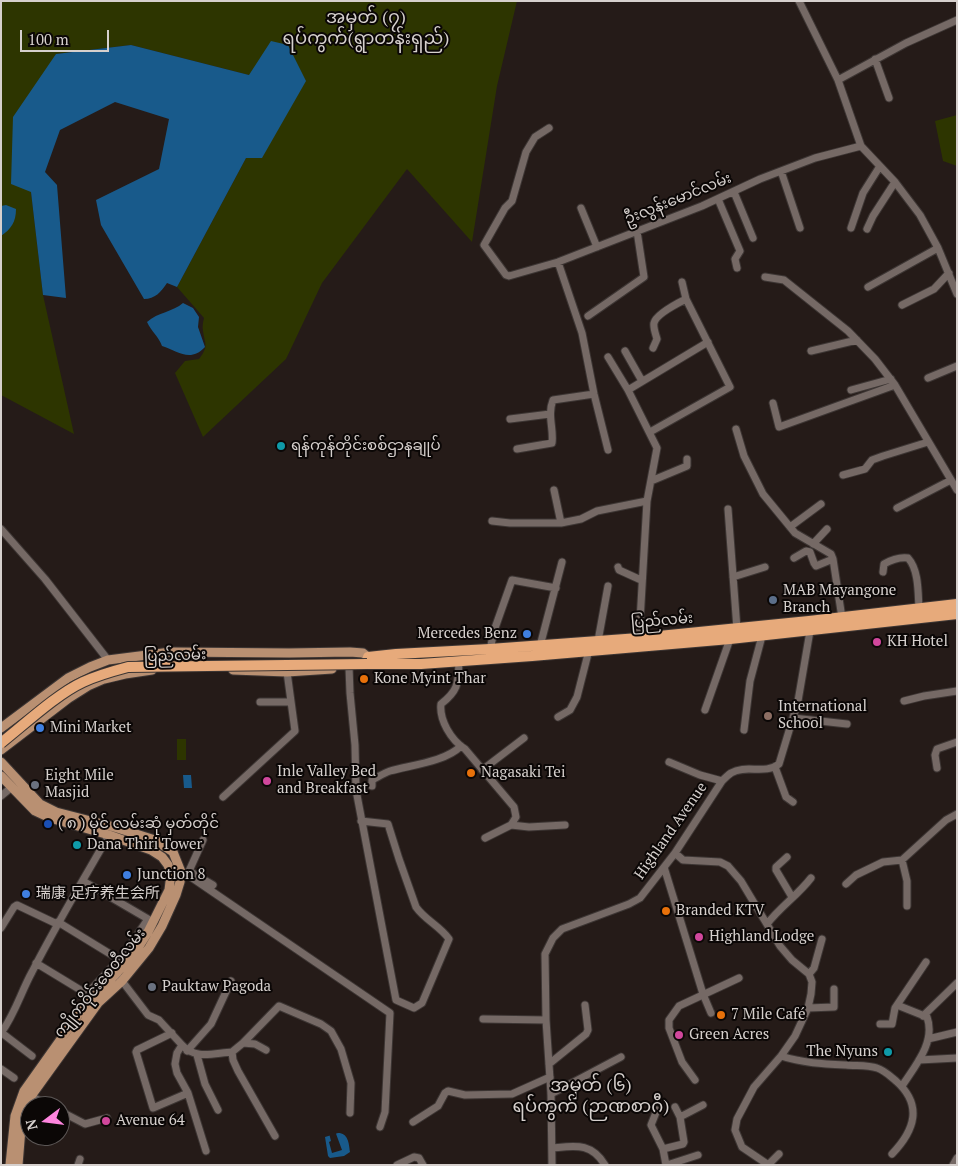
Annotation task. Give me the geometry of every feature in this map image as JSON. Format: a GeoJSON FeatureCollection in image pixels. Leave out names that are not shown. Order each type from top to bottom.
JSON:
{"type":"FeatureCollection","features":[{"type":"Feature","properties":{"kind":"highway","name":"ပြည်လမ်း"},"geometry":{"type":"LineString","coordinates":[[1,735],[58,692],[79,679],[105,668],[127,662],[369,661],[396,665],[459,662],[762,636],[842,618],[957,604]]}},
{"type":"Feature","properties":{"kind":"highway","name":"ပြည်လမ်း"},"geometry":{"type":"LineString","coordinates":[[4,746],[60,697],[82,682],[106,672],[128,667],[369,661],[396,654],[540,646],[737,629],[810,626],[957,614]]}},
{"type":"Feature","properties":{"kind":"main road","name":"ပြည်လမ်း"},"geometry":{"type":"LineString","coordinates":[[3,726],[39,701],[56,686],[90,667],[108,660],[171,652],[290,654],[350,652],[363,653],[369,661],[349,667],[287,672],[156,670],[125,674],[104,679],[76,692],[4,746]]}},
{"type":"Feature","properties":{"kind":"main road"},"geometry":{"type":"LineString","coordinates":[[104,679],[108,660]]}},
{"type":"Feature","properties":{"kind":"main road"},"geometry":{"type":"LineString","coordinates":[[4,746],[6,760],[3,773],[12,787],[35,810],[50,818],[109,835],[156,852],[162,856],[171,874],[168,890],[148,932],[119,978],[92,998],[69,1036],[27,1094],[15,1116],[10,1165]]}},
{"type":"Feature","properties":{"kind":"main road"},"geometry":{"type":"LineString","coordinates":[[3,773],[40,804],[56,812],[155,840],[173,852],[185,872]]}},
{"type":"Feature","properties":{"kind":"main road","name":"ကျိုက်ဝိုင်းစေတီလမ်း"},"geometry":{"type":"LineString","coordinates":[[119,978],[149,948],[162,926],[185,872]]}},
{"type":"Feature","properties":{"kind":"main road"},"geometry":{"type":"LineString","coordinates":[[18,1165],[22,1116],[27,1094]]}},
{"type":"Feature","properties":{"kind":"street"},"geometry":{"type":"LineString","coordinates":[[799,1],[838,80],[860,146],[895,182],[920,215],[938,248],[957,294]]}},
{"type":"Feature","properties":{"kind":"street"},"geometry":{"type":"LineString","coordinates":[[838,80],[906,43],[957,20]]}},
{"type":"Feature","properties":{"kind":"street"},"geometry":{"type":"LineString","coordinates":[[875,59],[889,98]]}},
{"type":"Feature","properties":{"kind":"street","name":"ဦးလွန်းမောင်လမ်း"},"geometry":{"type":"LineString","coordinates":[[550,128],[535,138],[526,152],[512,201],[505,208],[484,245],[506,275],[516,276],[558,262],[718,199],[781,171],[815,158],[860,146]]}},
{"type":"Feature","properties":{"kind":"street"},"geometry":{"type":"LineString","coordinates":[[851,228],[863,193],[880,166]]}},
{"type":"Feature","properties":{"kind":"street"},"geometry":{"type":"LineString","coordinates":[[781,171],[800,228]]}},
{"type":"Feature","properties":{"kind":"street"},"geometry":{"type":"LineString","coordinates":[[867,229],[872,216],[895,182]]}},
{"type":"Feature","properties":{"kind":"street"},"geometry":{"type":"LineString","coordinates":[[734,192],[753,238]]}},
{"type":"Feature","properties":{"kind":"street"},"geometry":{"type":"LineString","coordinates":[[718,199],[740,251],[735,260],[737,268]]}},
{"type":"Feature","properties":{"kind":"street"},"geometry":{"type":"LineString","coordinates":[[581,208],[596,247]]}},
{"type":"Feature","properties":{"kind":"street"},"geometry":{"type":"LineString","coordinates":[[588,316],[644,276],[637,231]]}},
{"type":"Feature","properties":{"kind":"street"},"geometry":{"type":"LineString","coordinates":[[868,287],[938,248]]}},
{"type":"Feature","properties":{"kind":"street"},"geometry":{"type":"LineString","coordinates":[[558,262],[582,333],[594,394],[608,450]]}},
{"type":"Feature","properties":{"kind":"street"},"geometry":{"type":"LineString","coordinates":[[902,305],[934,289],[949,273]]}},
{"type":"Feature","properties":{"kind":"street"},"geometry":{"type":"LineString","coordinates":[[766,277],[784,280],[848,331],[875,359],[893,382],[957,490]]}},
{"type":"Feature","properties":{"kind":"street"},"geometry":{"type":"LineString","coordinates":[[650,432],[730,387],[686,299],[682,282]]}},
{"type":"Feature","properties":{"kind":"street"},"geometry":{"type":"LineString","coordinates":[[653,348],[658,339],[653,324],[655,320],[667,310],[686,299]]}},
{"type":"Feature","properties":{"kind":"street"},"geometry":{"type":"LineString","coordinates":[[812,351],[857,340]]}},
{"type":"Feature","properties":{"kind":"street"},"geometry":{"type":"LineString","coordinates":[[628,390],[708,342]]}},
{"type":"Feature","properties":{"kind":"street"},"geometry":{"type":"LineString","coordinates":[[625,351],[642,381]]}},
{"type":"Feature","properties":{"kind":"street"},"geometry":{"type":"LineString","coordinates":[[608,357],[628,390],[657,448],[647,501],[639,638]]}},
{"type":"Feature","properties":{"kind":"street"},"geometry":{"type":"LineString","coordinates":[[928,378],[957,366]]}},
{"type":"Feature","properties":{"kind":"street"},"geometry":{"type":"LineString","coordinates":[[851,390],[893,382]]}},
{"type":"Feature","properties":{"kind":"street"},"geometry":{"type":"LineString","coordinates":[[773,403],[779,427],[893,382]]}},
{"type":"Feature","properties":{"kind":"street"},"geometry":{"type":"LineString","coordinates":[[517,449],[552,443],[550,406],[553,400],[594,394]]}},
{"type":"Feature","properties":{"kind":"street"},"geometry":{"type":"LineString","coordinates":[[510,419],[550,414]]}},
{"type":"Feature","properties":{"kind":"street"},"geometry":{"type":"LineString","coordinates":[[736,429],[744,456],[763,494],[795,533],[831,554],[842,618]]}},
{"type":"Feature","properties":{"kind":"street"},"geometry":{"type":"LineString","coordinates":[[843,475],[865,469],[872,460],[928,442]]}},
{"type":"Feature","properties":{"kind":"street"},"geometry":{"type":"LineString","coordinates":[[651,481],[687,466],[687,459]]}},
{"type":"Feature","properties":{"kind":"street"},"geometry":{"type":"LineString","coordinates":[[897,508],[951,480]]}},
{"type":"Feature","properties":{"kind":"street"},"geometry":{"type":"LineString","coordinates":[[554,490],[562,523]]}},
{"type":"Feature","properties":{"kind":"street"},"geometry":{"type":"LineString","coordinates":[[492,521],[562,523],[581,519],[596,510],[647,501]]}},
{"type":"Feature","properties":{"kind":"street"},"geometry":{"type":"LineString","coordinates":[[790,527],[821,504]]}},
{"type":"Feature","properties":{"kind":"street"},"geometry":{"type":"LineString","coordinates":[[728,509],[737,629]]}},
{"type":"Feature","properties":{"kind":"street"},"geometry":{"type":"LineString","coordinates":[[1,529],[45,579],[108,660]]}},
{"type":"Feature","properties":{"kind":"street"},"geometry":{"type":"LineString","coordinates":[[813,544],[827,529]]}},
{"type":"Feature","properties":{"kind":"street"},"geometry":{"type":"LineString","coordinates":[[794,558],[806,551],[810,552],[816,566],[833,559]]}},
{"type":"Feature","properties":{"kind":"street"},"geometry":{"type":"LineString","coordinates":[[883,572],[884,564],[908,558],[912,564],[918,584],[919,609]]}},
{"type":"Feature","properties":{"kind":"street"},"geometry":{"type":"LineString","coordinates":[[540,646],[562,562]]}},
{"type":"Feature","properties":{"kind":"street"},"geometry":{"type":"LineString","coordinates":[[618,567],[619,570],[642,580]]}},
{"type":"Feature","properties":{"kind":"street"},"geometry":{"type":"LineString","coordinates":[[733,577],[765,568]]}},
{"type":"Feature","properties":{"kind":"street"},"geometry":{"type":"LineString","coordinates":[[490,649],[495,628],[512,580],[556,588]]}},
{"type":"Feature","properties":{"kind":"street"},"geometry":{"type":"LineString","coordinates":[[598,641],[608,586]]}},
{"type":"Feature","properties":{"kind":"street"},"geometry":{"type":"LineString","coordinates":[[793,802],[786,797],[775,767],[779,764],[793,718],[810,626]]}},
{"type":"Feature","properties":{"kind":"street"},"geometry":{"type":"LineString","coordinates":[[744,730],[750,681],[762,636]]}},
{"type":"Feature","properties":{"kind":"street"},"geometry":{"type":"LineString","coordinates":[[705,710],[730,639]]}},
{"type":"Feature","properties":{"kind":"street"},"geometry":{"type":"LineString","coordinates":[[558,717],[570,710],[577,697],[589,650]]}},
{"type":"Feature","properties":{"kind":"street"},"geometry":{"type":"LineString","coordinates":[[459,662],[458,685],[449,698],[441,704],[440,712],[444,724],[514,807],[516,817],[511,825],[485,838]]}},
{"type":"Feature","properties":{"kind":"street"},"geometry":{"type":"LineString","coordinates":[[349,667],[355,745],[356,790],[361,821],[396,1000],[414,1008],[422,1002],[449,939],[443,930],[420,913],[416,907],[388,824],[361,821]]}},
{"type":"Feature","properties":{"kind":"street"},"geometry":{"type":"LineString","coordinates":[[223,796],[295,730],[287,672]]}},
{"type":"Feature","properties":{"kind":"street"},"geometry":{"type":"LineString","coordinates":[[904,701],[957,691]]}},
{"type":"Feature","properties":{"kind":"street"},"geometry":{"type":"LineString","coordinates":[[260,702],[291,702]]}},
{"type":"Feature","properties":{"kind":"street"},"geometry":{"type":"LineString","coordinates":[[793,718],[847,724]]}},
{"type":"Feature","properties":{"kind":"street"},"geometry":{"type":"LineString","coordinates":[[482,770],[524,738]]}},
{"type":"Feature","properties":{"kind":"street"},"geometry":{"type":"LineString","coordinates":[[937,768],[935,755],[937,750],[957,742]]}},
{"type":"Feature","properties":{"kind":"street"},"geometry":{"type":"LineString","coordinates":[[372,786],[372,780],[388,772],[442,757],[455,752],[461,746]]}},
{"type":"Feature","properties":{"kind":"street"},"geometry":{"type":"LineString","coordinates":[[669,762],[700,775],[722,781]]}},
{"type":"Feature","properties":{"kind":"street","name":"Highland Avenue"},"geometry":{"type":"LineString","coordinates":[[552,1165],[545,954],[553,938],[562,929],[640,898],[675,853],[722,781],[730,773],[738,770],[770,769],[775,767]]}},
{"type":"Feature","properties":{"kind":"street"},"geometry":{"type":"LineString","coordinates":[[1,796],[12,787]]}},
{"type":"Feature","properties":{"kind":"street"},"geometry":{"type":"LineString","coordinates":[[846,884],[856,875],[883,862],[902,860],[946,820],[957,814]]}},
{"type":"Feature","properties":{"kind":"street"},"geometry":{"type":"LineString","coordinates":[[511,825],[528,827],[565,825]]}},
{"type":"Feature","properties":{"kind":"street"},"geometry":{"type":"LineString","coordinates":[[32,1056],[1,1033],[10,1021],[36,963],[109,835]]}},
{"type":"Feature","properties":{"kind":"street"},"geometry":{"type":"LineString","coordinates":[[185,872],[203,840]]}},
{"type":"Feature","properties":{"kind":"street"},"geometry":{"type":"LineString","coordinates":[[675,853],[684,860],[720,862],[728,866],[741,881],[780,946],[792,960],[809,974],[812,988],[808,1008],[795,1036],[782,1056],[754,1087],[737,1119],[735,1130],[742,1147],[766,1164],[770,1163],[779,1154]]}},
{"type":"Feature","properties":{"kind":"street"},"geometry":{"type":"LineString","coordinates":[[787,857],[776,867],[776,870],[792,897]]}},
{"type":"Feature","properties":{"kind":"street"},"geometry":{"type":"LineString","coordinates":[[902,860],[907,881],[907,906]]}},
{"type":"Feature","properties":{"kind":"street"},"geometry":{"type":"LineString","coordinates":[[664,867],[710,1013]]}},
{"type":"Feature","properties":{"kind":"street"},"geometry":{"type":"LineString","coordinates":[[185,872],[390,1013],[385,1112],[380,1127]]}},
{"type":"Feature","properties":{"kind":"street"},"geometry":{"type":"LineString","coordinates":[[171,874],[185,872],[213,885]]}},
{"type":"Feature","properties":{"kind":"street"},"geometry":{"type":"LineString","coordinates":[[767,924],[778,910],[802,889],[811,878]]}},
{"type":"Feature","properties":{"kind":"street"},"geometry":{"type":"LineString","coordinates":[[36,963],[87,994],[120,960],[148,919],[82,880]]}},
{"type":"Feature","properties":{"kind":"street"},"geometry":{"type":"LineString","coordinates":[[1,928],[16,905],[58,923],[120,960]]}},
{"type":"Feature","properties":{"kind":"street"},"geometry":{"type":"LineString","coordinates":[[809,974],[814,968],[822,939]]}},
{"type":"Feature","properties":{"kind":"street"},"geometry":{"type":"LineString","coordinates":[[880,1024],[892,1024],[895,1008],[926,962]]}},
{"type":"Feature","properties":{"kind":"street"},"geometry":{"type":"LineString","coordinates":[[119,978],[148,1015],[159,1020],[187,1051],[197,1055],[232,1052],[279,1006],[321,1024],[331,1032],[341,1049],[351,1083],[350,1114]]}},
{"type":"Feature","properties":{"kind":"street"},"geometry":{"type":"LineString","coordinates":[[695,1080],[682,1062],[669,1028],[669,1020],[679,1006],[739,978]]}},
{"type":"Feature","properties":{"kind":"street"},"geometry":{"type":"LineString","coordinates":[[187,1051],[211,1024],[231,981]]}},
{"type":"Feature","properties":{"kind":"street"},"geometry":{"type":"LineString","coordinates":[[925,1016],[957,983]]}},
{"type":"Feature","properties":{"kind":"street"},"geometry":{"type":"LineString","coordinates":[[808,1008],[834,1007],[834,989]]}},
{"type":"Feature","properties":{"kind":"street"},"geometry":{"type":"LineString","coordinates":[[549,1064],[588,1030],[585,1005]]}},
{"type":"Feature","properties":{"kind":"street"},"geometry":{"type":"LineString","coordinates":[[897,1005],[925,1016],[929,1024],[927,1044],[902,1086]]}},
{"type":"Feature","properties":{"kind":"street"},"geometry":{"type":"LineString","coordinates":[[483,1019],[546,1020]]}},
{"type":"Feature","properties":{"kind":"street"},"geometry":{"type":"LineString","coordinates":[[928,1039],[957,1032]]}},
{"type":"Feature","properties":{"kind":"street"},"geometry":{"type":"LineString","coordinates":[[172,1033],[136,1052],[153,1108],[188,1093]]}},
{"type":"Feature","properties":{"kind":"street"},"geometry":{"type":"LineString","coordinates":[[243,1042],[255,1044],[266,1050]]}},
{"type":"Feature","properties":{"kind":"street"},"geometry":{"type":"LineString","coordinates":[[182,1045],[174,1064],[188,1093],[206,1150]]}},
{"type":"Feature","properties":{"kind":"street"},"geometry":{"type":"LineString","coordinates":[[232,1052],[238,1071],[275,1136]]}},
{"type":"Feature","properties":{"kind":"street"},"geometry":{"type":"LineString","coordinates":[[197,1055],[205,1084],[218,1110]]}},
{"type":"Feature","properties":{"kind":"street"},"geometry":{"type":"LineString","coordinates":[[782,1056],[793,1060],[877,1068],[902,1086],[912,1103],[914,1115],[912,1126],[892,1154]]}},
{"type":"Feature","properties":{"kind":"street"},"geometry":{"type":"LineString","coordinates":[[551,1094],[621,1058]]}},
{"type":"Feature","properties":{"kind":"street"},"geometry":{"type":"LineString","coordinates":[[919,1060],[957,1058]]}},
{"type":"Feature","properties":{"kind":"street"},"geometry":{"type":"LineString","coordinates":[[1,1069],[14,1078]]}},
{"type":"Feature","properties":{"kind":"street"},"geometry":{"type":"LineString","coordinates":[[413,1122],[438,1106],[448,1091],[465,1095],[512,1094],[550,1077]]}},
{"type":"Feature","properties":{"kind":"street"},"geometry":{"type":"LineString","coordinates":[[27,1094],[31,1096]]}},
{"type":"Feature","properties":{"kind":"street"},"geometry":{"type":"LineString","coordinates":[[680,1117],[703,1105]]}},
{"type":"Feature","properties":{"kind":"street"},"geometry":{"type":"LineString","coordinates":[[663,1149],[683,1144],[684,1142],[680,1117],[675,1107]]}},
{"type":"Feature","properties":{"kind":"street"},"geometry":{"type":"LineString","coordinates":[[657,1110],[651,1125],[663,1149],[667,1165],[698,1155]]}},
{"type":"Feature","properties":{"kind":"street"},"geometry":{"type":"LineString","coordinates":[[70,1116],[85,1124],[106,1118]]}},
{"type":"Feature","properties":{"kind":"street"},"geometry":{"type":"LineString","coordinates":[[552,1148],[588,1148],[606,1165]]}},
{"type":"Feature","properties":{"kind":"street"},"geometry":{"type":"LineString","coordinates":[[397,1165],[414,1157],[419,1158],[422,1165]]}},
{"type":"Feature","properties":{"kind":"street"},"geometry":{"type":"LineString","coordinates":[[953,1165],[957,1158]]}},
{"type":"Feature","properties":{"kind":"green space"},"geometry":{"type":"Polygon","coordinates":[[[1,1],[517,1],[497,86],[472,242],[407,169],[322,283],[286,359],[203,437],[175,373],[185,361],[199,359],[204,351],[206,345],[203,328],[204,318],[177,287],[246,158],[249,75],[131,45],[56,54],[31,192],[43,295],[74,434],[1,395],[1,1]]]}},
{"type":"Feature","properties":{"kind":"green space"},"geometry":{"type":"Polygon","coordinates":[[[957,115],[957,166],[943,161],[935,121],[957,115]]]}},
{"type":"Feature","properties":{"kind":"green space"},"geometry":{"type":"Polygon","coordinates":[[[177,739],[186,739],[186,760],[177,760],[177,739]]]}},
{"type":"Feature","properties":{"kind":"water"},"geometry":{"type":"Polygon","coordinates":[[[271,41],[288,45],[306,81],[262,158],[246,158],[177,287],[167,283],[151,298],[144,299],[101,225],[96,200],[159,169],[169,119],[115,102],[60,130],[45,172],[57,185],[66,298],[43,295],[31,192],[11,184],[13,117],[56,54],[131,45],[249,75],[271,41]]]}},
{"type":"Feature","properties":{"kind":"water"},"geometry":{"type":"Polygon","coordinates":[[[6,205],[16,209],[16,214],[8,231],[1,236],[1,206],[6,205]]]}},
{"type":"Feature","properties":{"kind":"water"},"geometry":{"type":"Polygon","coordinates":[[[183,303],[193,308],[199,317],[198,327],[205,347],[200,352],[189,355],[162,346],[147,322],[183,303]]]}},
{"type":"Feature","properties":{"kind":"water"},"geometry":{"type":"Polygon","coordinates":[[[183,775],[191,775],[192,788],[184,788],[183,775]]]}},
{"type":"Feature","properties":{"kind":"water"},"geometry":{"type":"Polygon","coordinates":[[[338,1133],[346,1137],[350,1152],[344,1156],[330,1158],[325,1137],[338,1133]]]}},
{"type":"Feature","properties":{"kind":"pier"},"geometry":{"type":"Polygon","coordinates":[[[335,1131],[342,1150],[332,1153],[329,1133],[335,1131]]]}},
{"type":"Feature","properties":{"kind":"place","name":"ရန်ကုန်တိုင်းစစ်ဌာနချုပ်"},"geometry":{"type":"Point","coordinates":[281,446]}},
{"type":"Feature","properties":{"kind":"place","name":"MAB Mayangone Branch"},"geometry":{"type":"Point","coordinates":[773,600]}},
{"type":"Feature","properties":{"kind":"place","name":"Mercedes Benz"},"geometry":{"type":"Point","coordinates":[527,634]}},
{"type":"Feature","properties":{"kind":"place","name":"KH Hotel"},"geometry":{"type":"Point","coordinates":[877,642]}},
{"type":"Feature","properties":{"kind":"place","name":"Kone Myint Thar"},"geometry":{"type":"Point","coordinates":[364,679]}},
{"type":"Feature","properties":{"kind":"place","name":"International School"},"geometry":{"type":"Point","coordinates":[768,716]}},
{"type":"Feature","properties":{"kind":"place","name":"Mini Market"},"geometry":{"type":"Point","coordinates":[40,728]}},
{"type":"Feature","properties":{"kind":"place","name":"Nagasaki Tei"},"geometry":{"type":"Point","coordinates":[471,773]}},
{"type":"Feature","properties":{"kind":"place","name":"Inle Valley Bed and Breakfast"},"geometry":{"type":"Point","coordinates":[267,781]}},
{"type":"Feature","properties":{"kind":"place","name":"Eight Mile Masjid"},"geometry":{"type":"Point","coordinates":[35,785]}},
{"type":"Feature","properties":{"kind":"place","name":"( ၈ ) မိုင် လမ်းဆုံ မှတ်တိုင်"},"geometry":{"type":"Point","coordinates":[48,824]}},
{"type":"Feature","properties":{"kind":"place","name":"Dana Thiri Tower"},"geometry":{"type":"Point","coordinates":[77,845]}},
{"type":"Feature","properties":{"kind":"place","name":"Junction 8"},"geometry":{"type":"Point","coordinates":[127,875]}},
{"type":"Feature","properties":{"kind":"place","name":"瑞康 足疗养生会所"},"geometry":{"type":"Point","coordinates":[26,894]}},
{"type":"Feature","properties":{"kind":"place","name":"Branded KTV"},"geometry":{"type":"Point","coordinates":[666,911]}},
{"type":"Feature","properties":{"kind":"place","name":"Highland Lodge"},"geometry":{"type":"Point","coordinates":[699,937]}},
{"type":"Feature","properties":{"kind":"place","name":"Pauktaw Pagoda"},"geometry":{"type":"Point","coordinates":[152,987]}},
{"type":"Feature","properties":{"kind":"place","name":"7 Mile Café"},"geometry":{"type":"Point","coordinates":[721,1015]}},
{"type":"Feature","properties":{"kind":"place","name":"Green Acres"},"geometry":{"type":"Point","coordinates":[679,1035]}},
{"type":"Feature","properties":{"kind":"place","name":"The Nyuns"},"geometry":{"type":"Point","coordinates":[888,1052]}},
{"type":"Feature","properties":{"kind":"place","name":"Avenue 64"},"geometry":{"type":"Point","coordinates":[106,1121]}},
{"type":"Feature","properties":{"kind":"district","name":"အမှတ် (၇) ရပ်ကွက်(ရွာတန်းရှည်)"},"geometry":{"type":"Point","coordinates":[366,28]}},
{"type":"Feature","properties":{"kind":"district","name":"အမှတ် (၆) ရပ်ကွက် (ဉာဏစာဂီ)"},"geometry":{"type":"Point","coordinates":[591,1096]}}]}
